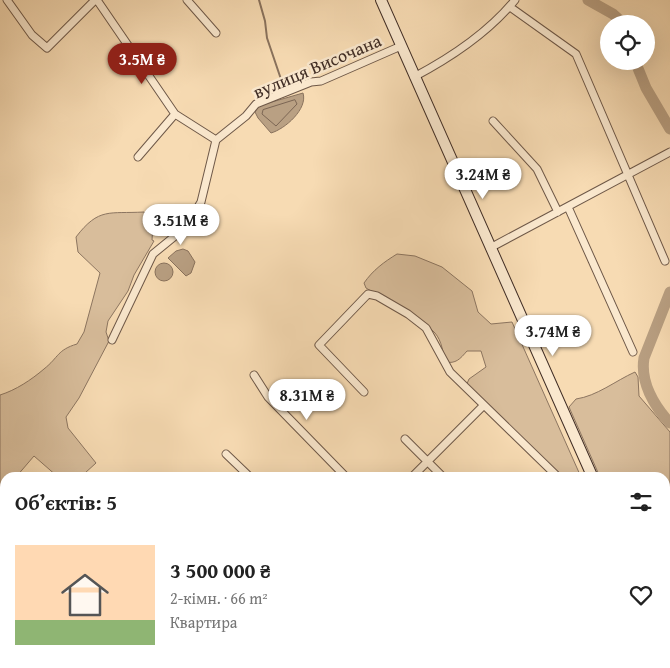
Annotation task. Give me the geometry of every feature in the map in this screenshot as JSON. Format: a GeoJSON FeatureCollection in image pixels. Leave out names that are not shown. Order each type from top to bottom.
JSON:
{"type":"FeatureCollection","features":[{"type":"Feature","properties":{"kind":"main road"},"geometry":{"type":"LineString","coordinates":[[381,0],[590,472]]}},
{"type":"Feature","properties":{"kind":"street"},"geometry":{"type":"LineString","coordinates":[[7,0],[32,35],[47,48],[96,0],[175,114],[216,140],[201,202],[186,227],[153,254],[112,340]]}},
{"type":"Feature","properties":{"kind":"street"},"geometry":{"type":"LineString","coordinates":[[187,0],[216,33]]}},
{"type":"Feature","properties":{"kind":"street"},"geometry":{"type":"LineString","coordinates":[[414,77],[441,63],[493,25],[515,0]]}},
{"type":"Feature","properties":{"kind":"street"},"geometry":{"type":"LineString","coordinates":[[510,7],[576,54],[665,261]]}},
{"type":"Feature","properties":{"kind":"street","name":"вулиця Височана"},"geometry":{"type":"LineString","coordinates":[[216,140],[246,116],[256,104],[311,82],[321,81],[401,46]]}},
{"type":"Feature","properties":{"kind":"street"},"geometry":{"type":"LineString","coordinates":[[138,158],[175,114]]}},
{"type":"Feature","properties":{"kind":"street"},"geometry":{"type":"LineString","coordinates":[[493,120],[537,169],[558,212]]}},
{"type":"Feature","properties":{"kind":"street"},"geometry":{"type":"LineString","coordinates":[[490,248],[670,152]]}},
{"type":"Feature","properties":{"kind":"street"},"geometry":{"type":"LineString","coordinates":[[568,207],[633,352]]}},
{"type":"Feature","properties":{"kind":"street"},"geometry":{"type":"LineString","coordinates":[[364,392],[319,345],[368,294],[377,296],[408,314],[426,328],[450,372],[553,472]]}},
{"type":"Feature","properties":{"kind":"street"},"geometry":{"type":"LineString","coordinates":[[254,374],[268,397],[341,472]]}},
{"type":"Feature","properties":{"kind":"street"},"geometry":{"type":"LineString","coordinates":[[417,472],[483,406]]}},
{"type":"Feature","properties":{"kind":"street"},"geometry":{"type":"LineString","coordinates":[[405,438],[438,472]]}},
{"type":"Feature","properties":{"kind":"street"},"geometry":{"type":"LineString","coordinates":[[226,454],[245,472]]}},
{"type":"Feature","properties":{"kind":"shaded area"},"geometry":{"type":"Polygon","coordinates":[[[144,212],[153,224],[152,240],[154,241],[134,275],[128,291],[108,321],[106,332],[109,341],[79,398],[66,417],[68,428],[96,463],[86,472],[52,472],[34,456],[20,472],[0,472],[0,395],[34,377],[62,351],[77,344],[84,332],[100,273],[78,252],[76,237],[84,227],[98,216],[113,213],[144,212]]]}},
{"type":"Feature","properties":{"kind":"shaded area"},"geometry":{"type":"Polygon","coordinates":[[[397,254],[415,256],[442,267],[472,291],[478,312],[491,324],[512,322],[579,472],[555,472],[466,386],[469,379],[486,367],[481,351],[467,351],[458,360],[445,362],[439,340],[428,326],[420,319],[366,288],[364,283],[383,263],[397,254]]]}},
{"type":"Feature","properties":{"kind":"shaded area"},"geometry":{"type":"Polygon","coordinates":[[[635,372],[638,377],[639,396],[670,432],[670,472],[598,472],[569,407],[576,399],[599,392],[635,372]]]}},
{"type":"Feature","properties":{"kind":"water"},"geometry":{"type":"Polygon","coordinates":[[[303,93],[304,99],[299,112],[289,123],[277,131],[271,133],[255,112],[258,106],[303,93]]]}},
{"type":"Feature","properties":{"kind":"water"},"geometry":{"type":"Polygon","coordinates":[[[183,249],[188,251],[195,262],[191,273],[186,276],[168,258],[176,251],[183,249]]]}},
{"type":"Feature","properties":{"kind":"water"},"geometry":{"type":"Polygon","coordinates":[[[160,263],[168,263],[173,268],[171,279],[160,281],[155,276],[155,268],[160,263]]]}},
{"type":"Feature","properties":{"kind":"waterway"},"geometry":{"type":"LineString","coordinates":[[259,0],[265,21],[267,38],[285,91]]}},
{"type":"Feature","properties":{"kind":"waterway"},"geometry":{"type":"LineString","coordinates":[[588,0],[614,15]]}},
{"type":"Feature","properties":{"kind":"waterway"},"geometry":{"type":"LineString","coordinates":[[639,70],[646,88],[670,129]]}},
{"type":"Feature","properties":{"kind":"waterway"},"geometry":{"type":"LineString","coordinates":[[670,292],[644,358],[643,367],[646,385],[659,409],[670,423]]}}]}
